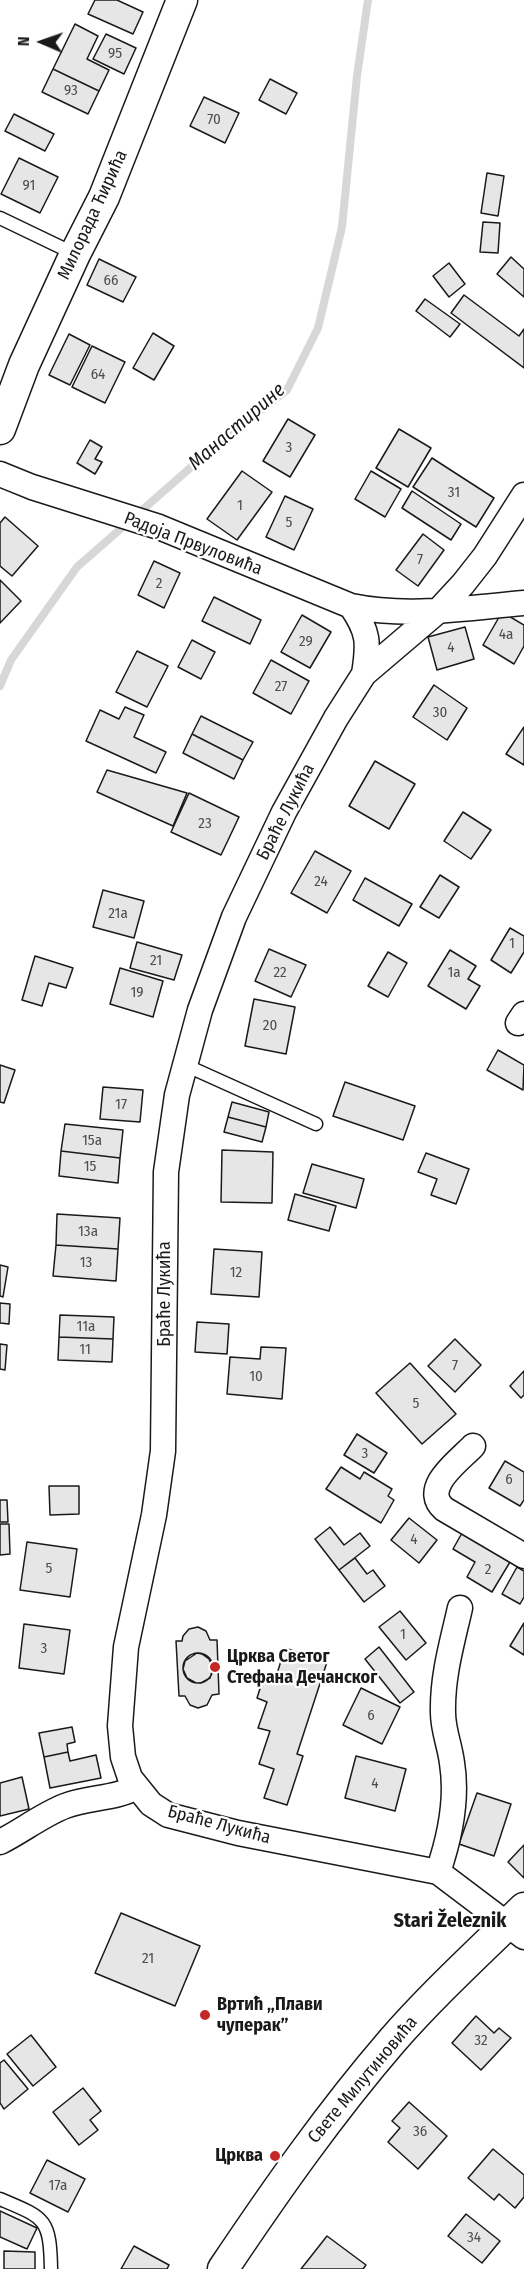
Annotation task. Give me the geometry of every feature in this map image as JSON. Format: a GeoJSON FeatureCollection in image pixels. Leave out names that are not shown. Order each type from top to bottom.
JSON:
{"type":"FeatureCollection","features":[{"type":"Feature","properties":{"kind":"street","name":"Милорада Ћирића"},"geometry":{"type":"LineString","coordinates":[[0,429],[24,364],[104,197],[182,0]]}},
{"type":"Feature","properties":{"kind":"street","name":"Радоја Првуловића"},"geometry":{"type":"LineString","coordinates":[[0,474],[32,487],[159,527],[351,606],[384,612],[438,612],[524,603]]}},
{"type":"Feature","properties":{"kind":"street","name":"Браће Лукића"},"geometry":{"type":"LineString","coordinates":[[518,1923],[438,1872],[238,1833],[168,1815],[152,1804],[130,1778],[123,1757],[120,1726],[126,1647],[154,1515],[163,1451],[166,1172],[177,1095],[200,1010],[234,917],[284,812],[336,718],[364,674],[438,612],[485,556],[524,495]]}},
{"type":"Feature","properties":{"kind":"street"},"geometry":{"type":"LineString","coordinates":[[351,606],[363,623],[367,639],[364,674]]}},
{"type":"Feature","properties":{"kind":"street"},"geometry":{"type":"LineString","coordinates":[[473,1446],[441,1479],[435,1491],[437,1501],[444,1509],[524,1556]]}},
{"type":"Feature","properties":{"kind":"street"},"geometry":{"type":"LineString","coordinates":[[438,1872],[447,1846],[454,1805],[453,1765],[442,1717],[443,1685],[460,1608]]}},
{"type":"Feature","properties":{"kind":"street"},"geometry":{"type":"LineString","coordinates":[[0,1842],[66,1805],[125,1793],[136,1787]]}},
{"type":"Feature","properties":{"kind":"street","name":"Свете Милутиновића"},"geometry":{"type":"LineString","coordinates":[[223,2269],[304,2150],[373,2065],[446,1983],[518,1923]]}},
{"type":"Feature","properties":{"kind":"lane"},"geometry":{"type":"LineString","coordinates":[[0,218],[75,255]]}},
{"type":"Feature","properties":{"kind":"lane"},"geometry":{"type":"LineString","coordinates":[[185,1065],[316,1124]]}},
{"type":"Feature","properties":{"kind":"lane"},"geometry":{"type":"LineString","coordinates":[[0,2199],[33,2213],[43,2221],[51,2237],[51,2269]]}},
{"type":"Feature","properties":{"kind":"building"},"geometry":{"type":"Polygon","coordinates":[[[95,0],[117,0],[143,12],[133,34],[88,14],[95,0]]]}},
{"type":"Feature","properties":{"kind":"building"},"geometry":{"type":"Polygon","coordinates":[[[75,24],[98,36],[87,59],[109,70],[99,91],[53,69],[75,24]]]}},
{"type":"Feature","properties":{"kind":"building"},"geometry":{"type":"Polygon","coordinates":[[[106,34],[136,48],[124,74],[93,59],[106,34]]]}},
{"type":"Feature","properties":{"kind":"building"},"geometry":{"type":"Polygon","coordinates":[[[53,69],[99,91],[88,114],[42,92],[53,69]]]}},
{"type":"Feature","properties":{"kind":"building"},"geometry":{"type":"Polygon","coordinates":[[[270,79],[297,93],[286,114],[259,100],[270,79]]]}},
{"type":"Feature","properties":{"kind":"building"},"geometry":{"type":"Polygon","coordinates":[[[204,97],[239,113],[225,143],[190,126],[204,97]]]}},
{"type":"Feature","properties":{"kind":"building"},"geometry":{"type":"Polygon","coordinates":[[[14,114],[54,134],[45,151],[5,131],[14,114]]]}},
{"type":"Feature","properties":{"kind":"building"},"geometry":{"type":"Polygon","coordinates":[[[19,158],[58,177],[40,213],[1,194],[19,158]]]}},
{"type":"Feature","properties":{"kind":"building"},"geometry":{"type":"Polygon","coordinates":[[[487,173],[504,176],[498,216],[481,213],[487,173]]]}},
{"type":"Feature","properties":{"kind":"building"},"geometry":{"type":"Polygon","coordinates":[[[483,222],[500,223],[498,253],[480,252],[483,222]]]}},
{"type":"Feature","properties":{"kind":"building"},"geometry":{"type":"Polygon","coordinates":[[[511,257],[524,269],[524,297],[497,274],[511,257]]]}},
{"type":"Feature","properties":{"kind":"building"},"geometry":{"type":"Polygon","coordinates":[[[99,259],[136,277],[123,302],[87,285],[99,259]]]}},
{"type":"Feature","properties":{"kind":"building"},"geometry":{"type":"Polygon","coordinates":[[[449,263],[465,284],[449,297],[433,276],[449,263]]]}},
{"type":"Feature","properties":{"kind":"building"},"geometry":{"type":"Polygon","coordinates":[[[464,295],[519,336],[524,329],[524,368],[451,313],[464,295]]]}},
{"type":"Feature","properties":{"kind":"building"},"geometry":{"type":"Polygon","coordinates":[[[425,299],[460,324],[450,337],[416,311],[425,299]]]}},
{"type":"Feature","properties":{"kind":"building"},"geometry":{"type":"Polygon","coordinates":[[[153,333],[174,346],[154,380],[133,368],[153,333]]]}},
{"type":"Feature","properties":{"kind":"building"},"geometry":{"type":"Polygon","coordinates":[[[69,334],[90,345],[70,385],[49,375],[69,334]]]}},
{"type":"Feature","properties":{"kind":"building"},"geometry":{"type":"Polygon","coordinates":[[[92,346],[125,362],[105,403],[72,387],[92,346]]]}},
{"type":"Feature","properties":{"kind":"building"},"geometry":{"type":"Polygon","coordinates":[[[288,419],[315,435],[290,477],[263,461],[288,419]]]}},
{"type":"Feature","properties":{"kind":"building"},"geometry":{"type":"Polygon","coordinates":[[[399,429],[431,448],[408,487],[376,468],[399,429]]]}},
{"type":"Feature","properties":{"kind":"building"},"geometry":{"type":"Polygon","coordinates":[[[90,440],[102,447],[95,459],[102,462],[95,474],[77,463],[90,440]]]}},
{"type":"Feature","properties":{"kind":"building"},"geometry":{"type":"Polygon","coordinates":[[[432,458],[494,498],[476,527],[413,487],[432,458]]]}},
{"type":"Feature","properties":{"kind":"building"},"geometry":{"type":"Polygon","coordinates":[[[242,471],[272,492],[237,540],[207,519],[242,471]]]}},
{"type":"Feature","properties":{"kind":"building"},"geometry":{"type":"Polygon","coordinates":[[[371,471],[401,489],[385,517],[355,499],[371,471]]]}},
{"type":"Feature","properties":{"kind":"building"},"geometry":{"type":"Polygon","coordinates":[[[412,491],[461,524],[451,540],[402,508],[412,491]]]}},
{"type":"Feature","properties":{"kind":"building"},"geometry":{"type":"Polygon","coordinates":[[[285,496],[313,509],[294,550],[266,537],[285,496]]]}},
{"type":"Feature","properties":{"kind":"building"},"geometry":{"type":"Polygon","coordinates":[[[5,517],[38,546],[12,576],[0,566],[0,523],[5,517]]]}},
{"type":"Feature","properties":{"kind":"building"},"geometry":{"type":"Polygon","coordinates":[[[423,534],[444,550],[418,586],[396,570],[423,534]]]}},
{"type":"Feature","properties":{"kind":"building"},"geometry":{"type":"Polygon","coordinates":[[[154,561],[180,573],[164,608],[138,595],[154,561]]]}},
{"type":"Feature","properties":{"kind":"building"},"geometry":{"type":"Polygon","coordinates":[[[0,580],[21,601],[0,623],[0,580]]]}},
{"type":"Feature","properties":{"kind":"building"},"geometry":{"type":"Polygon","coordinates":[[[214,597],[261,620],[250,644],[202,621],[214,597]]]}},
{"type":"Feature","properties":{"kind":"building"},"geometry":{"type":"Polygon","coordinates":[[[502,612],[524,625],[524,646],[514,664],[483,645],[502,612]]]}},
{"type":"Feature","properties":{"kind":"building"},"geometry":{"type":"Polygon","coordinates":[[[302,615],[331,632],[310,668],[281,652],[302,615]]]}},
{"type":"Feature","properties":{"kind":"building"},"geometry":{"type":"Polygon","coordinates":[[[465,627],[474,659],[437,670],[428,637],[465,627]]]}},
{"type":"Feature","properties":{"kind":"building"},"geometry":{"type":"Polygon","coordinates":[[[192,640],[215,652],[201,679],[178,667],[192,640]]]}},
{"type":"Feature","properties":{"kind":"building"},"geometry":{"type":"Polygon","coordinates":[[[137,651],[168,666],[147,707],[116,692],[137,651]]]}},
{"type":"Feature","properties":{"kind":"building"},"geometry":{"type":"Polygon","coordinates":[[[271,660],[309,681],[291,714],[253,693],[271,660]]]}},
{"type":"Feature","properties":{"kind":"building"},"geometry":{"type":"Polygon","coordinates":[[[434,685],[467,708],[447,740],[413,717],[434,685]]]}},
{"type":"Feature","properties":{"kind":"building"},"geometry":{"type":"Polygon","coordinates":[[[125,707],[144,715],[134,737],[166,752],[156,773],[86,741],[100,710],[119,719],[125,707]]]}},
{"type":"Feature","properties":{"kind":"building"},"geometry":{"type":"Polygon","coordinates":[[[201,716],[253,742],[243,760],[192,734],[201,716]]]}},
{"type":"Feature","properties":{"kind":"building"},"geometry":{"type":"Polygon","coordinates":[[[524,727],[524,765],[506,754],[524,727]]]}},
{"type":"Feature","properties":{"kind":"building"},"geometry":{"type":"Polygon","coordinates":[[[192,734],[243,760],[234,779],[183,753],[192,734]]]}},
{"type":"Feature","properties":{"kind":"building"},"geometry":{"type":"Polygon","coordinates":[[[375,761],[415,784],[389,829],[349,806],[375,761]]]}},
{"type":"Feature","properties":{"kind":"building"},"geometry":{"type":"Polygon","coordinates":[[[107,770],[187,793],[173,826],[97,792],[107,770]]]}},
{"type":"Feature","properties":{"kind":"building"},"geometry":{"type":"Polygon","coordinates":[[[189,793],[239,817],[221,855],[171,832],[189,793]]]}},
{"type":"Feature","properties":{"kind":"building"},"geometry":{"type":"Polygon","coordinates":[[[463,812],[491,830],[471,859],[444,841],[463,812]]]}},
{"type":"Feature","properties":{"kind":"building"},"geometry":{"type":"Polygon","coordinates":[[[315,851],[351,871],[327,913],[291,893],[315,851]]]}},
{"type":"Feature","properties":{"kind":"building"},"geometry":{"type":"Polygon","coordinates":[[[440,875],[459,887],[439,918],[420,907],[440,875]]]}},
{"type":"Feature","properties":{"kind":"building"},"geometry":{"type":"Polygon","coordinates":[[[365,878],[412,904],[399,926],[353,900],[365,878]]]}},
{"type":"Feature","properties":{"kind":"building"},"geometry":{"type":"Polygon","coordinates":[[[103,890],[144,901],[134,938],[93,927],[103,890]]]}},
{"type":"Feature","properties":{"kind":"building"},"geometry":{"type":"Polygon","coordinates":[[[510,928],[524,936],[524,952],[511,973],[491,960],[510,928]]]}},
{"type":"Feature","properties":{"kind":"building"},"geometry":{"type":"Polygon","coordinates":[[[137,942],[182,955],[174,980],[130,968],[137,942]]]}},
{"type":"Feature","properties":{"kind":"building"},"geometry":{"type":"Polygon","coordinates":[[[269,949],[306,965],[291,997],[255,981],[269,949]]]}},
{"type":"Feature","properties":{"kind":"building"},"geometry":{"type":"Polygon","coordinates":[[[450,950],[476,966],[468,979],[480,986],[466,1009],[428,986],[450,950]]]}},
{"type":"Feature","properties":{"kind":"building"},"geometry":{"type":"Polygon","coordinates":[[[388,952],[407,963],[388,997],[368,986],[388,952]]]}},
{"type":"Feature","properties":{"kind":"building"},"geometry":{"type":"Polygon","coordinates":[[[35,956],[73,968],[66,988],[49,983],[42,1006],[22,1000],[35,956]]]}},
{"type":"Feature","properties":{"kind":"building"},"geometry":{"type":"Polygon","coordinates":[[[120,968],[163,981],[153,1017],[110,1004],[120,968]]]}},
{"type":"Feature","properties":{"kind":"building"},"geometry":{"type":"Polygon","coordinates":[[[254,999],[295,1007],[286,1054],[245,1046],[254,999]]]}},
{"type":"Feature","properties":{"kind":"building"},"geometry":{"type":"Polygon","coordinates":[[[498,1050],[524,1065],[523,1090],[487,1070],[498,1050]]]}},
{"type":"Feature","properties":{"kind":"building"},"geometry":{"type":"Polygon","coordinates":[[[0,1065],[15,1070],[4,1103],[0,1102],[0,1065]]]}},
{"type":"Feature","properties":{"kind":"building"},"geometry":{"type":"Polygon","coordinates":[[[345,1082],[415,1106],[403,1140],[333,1116],[345,1082]]]}},
{"type":"Feature","properties":{"kind":"building"},"geometry":{"type":"Polygon","coordinates":[[[103,1087],[143,1090],[140,1122],[100,1119],[103,1087]]]}},
{"type":"Feature","properties":{"kind":"building"},"geometry":{"type":"Polygon","coordinates":[[[232,1102],[269,1112],[266,1127],[228,1117],[232,1102]]]}},
{"type":"Feature","properties":{"kind":"building"},"geometry":{"type":"Polygon","coordinates":[[[228,1117],[266,1127],[262,1142],[224,1132],[228,1117]]]}},
{"type":"Feature","properties":{"kind":"building"},"geometry":{"type":"Polygon","coordinates":[[[65,1124],[123,1130],[120,1158],[61,1151],[65,1124]]]}},
{"type":"Feature","properties":{"kind":"building"},"geometry":{"type":"Polygon","coordinates":[[[222,1150],[273,1152],[272,1203],[221,1202],[222,1150]]]}},
{"type":"Feature","properties":{"kind":"building"},"geometry":{"type":"Polygon","coordinates":[[[61,1151],[120,1158],[118,1183],[59,1176],[61,1151]]]}},
{"type":"Feature","properties":{"kind":"building"},"geometry":{"type":"Polygon","coordinates":[[[426,1153],[469,1169],[456,1204],[431,1195],[437,1179],[418,1172],[426,1153]]]}},
{"type":"Feature","properties":{"kind":"building"},"geometry":{"type":"Polygon","coordinates":[[[312,1164],[364,1179],[356,1208],[303,1193],[312,1164]]]}},
{"type":"Feature","properties":{"kind":"building"},"geometry":{"type":"Polygon","coordinates":[[[295,1194],[336,1206],[329,1231],[288,1220],[295,1194]]]}},
{"type":"Feature","properties":{"kind":"building"},"geometry":{"type":"Polygon","coordinates":[[[57,1214],[120,1218],[118,1249],[56,1245],[57,1214]]]}},
{"type":"Feature","properties":{"kind":"building"},"geometry":{"type":"Polygon","coordinates":[[[56,1245],[118,1249],[116,1281],[53,1276],[56,1245]]]}},
{"type":"Feature","properties":{"kind":"building"},"geometry":{"type":"Polygon","coordinates":[[[214,1249],[262,1252],[259,1297],[211,1294],[214,1249]]]}},
{"type":"Feature","properties":{"kind":"building"},"geometry":{"type":"Polygon","coordinates":[[[0,1265],[8,1267],[3,1297],[0,1296],[0,1265]]]}},
{"type":"Feature","properties":{"kind":"building"},"geometry":{"type":"Polygon","coordinates":[[[0,1303],[10,1304],[9,1324],[0,1323],[0,1303]]]}},
{"type":"Feature","properties":{"kind":"building"},"geometry":{"type":"Polygon","coordinates":[[[60,1315],[114,1317],[113,1339],[59,1337],[60,1315]]]}},
{"type":"Feature","properties":{"kind":"building"},"geometry":{"type":"Polygon","coordinates":[[[197,1322],[229,1324],[227,1354],[195,1352],[197,1322]]]}},
{"type":"Feature","properties":{"kind":"building"},"geometry":{"type":"Polygon","coordinates":[[[59,1337],[113,1339],[112,1362],[58,1360],[59,1337]]]}},
{"type":"Feature","properties":{"kind":"building"},"geometry":{"type":"Polygon","coordinates":[[[455,1339],[481,1365],[455,1392],[428,1366],[455,1339]]]}},
{"type":"Feature","properties":{"kind":"building"},"geometry":{"type":"Polygon","coordinates":[[[0,1344],[7,1345],[5,1370],[0,1369],[0,1344]]]}},
{"type":"Feature","properties":{"kind":"building"},"geometry":{"type":"Polygon","coordinates":[[[261,1347],[286,1348],[282,1399],[227,1394],[230,1357],[260,1359],[261,1347]]]}},
{"type":"Feature","properties":{"kind":"building"},"geometry":{"type":"Polygon","coordinates":[[[410,1363],[456,1414],[422,1444],[376,1393],[410,1363]]]}},
{"type":"Feature","properties":{"kind":"building"},"geometry":{"type":"Polygon","coordinates":[[[524,1371],[524,1395],[521,1398],[510,1386],[524,1371]]]}},
{"type":"Feature","properties":{"kind":"building"},"geometry":{"type":"Polygon","coordinates":[[[357,1434],[387,1453],[374,1473],[344,1455],[357,1434]]]}},
{"type":"Feature","properties":{"kind":"building"},"geometry":{"type":"Polygon","coordinates":[[[505,1461],[524,1472],[524,1500],[520,1506],[489,1488],[505,1461]]]}},
{"type":"Feature","properties":{"kind":"building"},"geometry":{"type":"Polygon","coordinates":[[[341,1467],[360,1479],[364,1472],[392,1489],[388,1496],[394,1500],[381,1523],[326,1489],[341,1467]]]}},
{"type":"Feature","properties":{"kind":"building"},"geometry":{"type":"Polygon","coordinates":[[[49,1486],[79,1486],[79,1514],[50,1515],[49,1486]]]}},
{"type":"Feature","properties":{"kind":"building"},"geometry":{"type":"Polygon","coordinates":[[[0,1500],[7,1500],[8,1522],[0,1522],[0,1500]]]}},
{"type":"Feature","properties":{"kind":"building"},"geometry":{"type":"Polygon","coordinates":[[[409,1518],[437,1540],[419,1563],[391,1540],[409,1518]]]}},
{"type":"Feature","properties":{"kind":"building"},"geometry":{"type":"Polygon","coordinates":[[[0,1524],[9,1524],[10,1554],[0,1555],[0,1524]]]}},
{"type":"Feature","properties":{"kind":"building"},"geometry":{"type":"Polygon","coordinates":[[[330,1527],[344,1545],[360,1533],[370,1546],[339,1570],[315,1539],[330,1527]]]}},
{"type":"Feature","properties":{"kind":"building"},"geometry":{"type":"Polygon","coordinates":[[[462,1533],[510,1562],[492,1592],[467,1577],[475,1562],[453,1549],[462,1533]]]}},
{"type":"Feature","properties":{"kind":"building"},"geometry":{"type":"Polygon","coordinates":[[[27,1542],[77,1549],[70,1597],[20,1590],[27,1542]]]}},
{"type":"Feature","properties":{"kind":"building"},"geometry":{"type":"Polygon","coordinates":[[[355,1558],[367,1574],[373,1570],[385,1586],[364,1602],[339,1570],[355,1558]]]}},
{"type":"Feature","properties":{"kind":"building"},"geometry":{"type":"Polygon","coordinates":[[[517,1567],[524,1571],[524,1597],[520,1604],[502,1594],[517,1567]]]}},
{"type":"Feature","properties":{"kind":"building"},"geometry":{"type":"Polygon","coordinates":[[[400,1611],[426,1643],[406,1660],[379,1627],[400,1611]]]}},
{"type":"Feature","properties":{"kind":"building"},"geometry":{"type":"Polygon","coordinates":[[[524,1623],[524,1655],[510,1646],[524,1623]]]}},
{"type":"Feature","properties":{"kind":"building"},"geometry":{"type":"Polygon","coordinates":[[[24,1624],[70,1630],[64,1674],[19,1668],[24,1624]]]}},
{"type":"Feature","properties":{"kind":"building","name":"Црква Светог Стефана Дечанског"},"geometry":{"type":"Polygon","coordinates":[[[198,1627],[206,1631],[210,1640],[217,1640],[219,1694],[212,1695],[207,1705],[198,1708],[190,1705],[185,1696],[179,1696],[176,1641],[182,1641],[189,1629],[198,1627]],[[197,1653],[185,1661],[183,1669],[187,1678],[196,1683],[210,1678],[213,1668],[209,1659],[197,1653]]]}},
{"type":"Feature","properties":{"kind":"building"},"geometry":{"type":"Polygon","coordinates":[[[379,1647],[414,1692],[400,1703],[365,1659],[379,1647]]]}},
{"type":"Feature","properties":{"kind":"building"},"geometry":{"type":"Polygon","coordinates":[[[285,1648],[327,1662],[297,1754],[303,1756],[287,1805],[264,1798],[274,1769],[259,1764],[270,1731],[258,1728],[267,1702],[257,1698],[265,1673],[276,1677],[285,1648]]]}},
{"type":"Feature","properties":{"kind":"building"},"geometry":{"type":"Polygon","coordinates":[[[198,1653],[209,1657],[213,1668],[209,1679],[198,1683],[187,1679],[183,1668],[187,1657],[198,1653]]]}},
{"type":"Feature","properties":{"kind":"building"},"geometry":{"type":"Polygon","coordinates":[[[361,1688],[400,1707],[382,1744],[343,1725],[361,1688]]]}},
{"type":"Feature","properties":{"kind":"building"},"geometry":{"type":"Polygon","coordinates":[[[72,1727],[75,1742],[67,1744],[68,1752],[44,1757],[39,1733],[72,1727]]]}},
{"type":"Feature","properties":{"kind":"building"},"geometry":{"type":"Polygon","coordinates":[[[68,1752],[70,1761],[96,1755],[101,1778],[50,1788],[44,1757],[68,1752]]]}},
{"type":"Feature","properties":{"kind":"building"},"geometry":{"type":"Polygon","coordinates":[[[356,1756],[406,1769],[395,1811],[345,1798],[356,1756]]]}},
{"type":"Feature","properties":{"kind":"building"},"geometry":{"type":"Polygon","coordinates":[[[22,1777],[29,1809],[0,1816],[0,1783],[22,1777]]]}},
{"type":"Feature","properties":{"kind":"building"},"geometry":{"type":"Polygon","coordinates":[[[477,1793],[511,1804],[494,1856],[459,1844],[477,1793]]]}},
{"type":"Feature","properties":{"kind":"building"},"geometry":{"type":"Polygon","coordinates":[[[524,1845],[524,1878],[508,1862],[524,1845]]]}},
{"type":"Feature","properties":{"kind":"building"},"geometry":{"type":"Polygon","coordinates":[[[121,1913],[200,1946],[175,2006],[95,1973],[121,1913]]]}},
{"type":"Feature","properties":{"kind":"building"},"geometry":{"type":"Polygon","coordinates":[[[476,2016],[494,2033],[499,2028],[511,2038],[481,2070],[452,2043],[476,2016]]]}},
{"type":"Feature","properties":{"kind":"building"},"geometry":{"type":"Polygon","coordinates":[[[31,2035],[56,2067],[33,2086],[7,2054],[31,2035]]]}},
{"type":"Feature","properties":{"kind":"building"},"geometry":{"type":"Polygon","coordinates":[[[4,2060],[28,2089],[4,2109],[0,2103],[0,2063],[4,2060]]]}},
{"type":"Feature","properties":{"kind":"building"},"geometry":{"type":"Polygon","coordinates":[[[83,2088],[101,2111],[90,2120],[98,2130],[79,2145],[53,2112],[83,2088]]]}},
{"type":"Feature","properties":{"kind":"building"},"geometry":{"type":"Polygon","coordinates":[[[409,2102],[447,2136],[418,2169],[388,2142],[400,2128],[392,2121],[409,2102]]]}},
{"type":"Feature","properties":{"kind":"building"},"geometry":{"type":"Polygon","coordinates":[[[493,2149],[524,2175],[524,2197],[515,2208],[499,2194],[494,2200],[468,2178],[493,2149]]]}},
{"type":"Feature","properties":{"kind":"building"},"geometry":{"type":"Polygon","coordinates":[[[47,2160],[85,2179],[68,2212],[30,2193],[47,2160]]]}},
{"type":"Feature","properties":{"kind":"building"},"geometry":{"type":"Polygon","coordinates":[[[0,2211],[37,2228],[27,2249],[0,2237],[0,2211]]]}},
{"type":"Feature","properties":{"kind":"building"},"geometry":{"type":"Polygon","coordinates":[[[466,2214],[500,2241],[482,2263],[448,2236],[466,2214]]]}},
{"type":"Feature","properties":{"kind":"building"},"geometry":{"type":"Polygon","coordinates":[[[327,2236],[366,2265],[363,2269],[301,2269],[327,2236]]]}},
{"type":"Feature","properties":{"kind":"building"},"geometry":{"type":"Polygon","coordinates":[[[134,2246],[169,2265],[167,2269],[121,2269],[134,2246]]]}},
{"type":"Feature","properties":{"kind":"building"},"geometry":{"type":"Polygon","coordinates":[[[4,2251],[35,2252],[35,2269],[4,2269],[4,2251]]]}},
{"type":"Feature","properties":{"kind":"waterway","name":"Манастирине"},"geometry":{"type":"LineString","coordinates":[[0,686],[11,660],[77,567],[229,434],[287,390],[318,328],[342,227],[357,76],[368,0]]}},
{"type":"Feature","properties":{"kind":"place","name":"Црква Светог Стефана Дечанског"},"geometry":{"type":"Point","coordinates":[215,1667]}},
{"type":"Feature","properties":{"kind":"place","name":"Вртић „Плави чуперак”"},"geometry":{"type":"Point","coordinates":[205,2015]}},
{"type":"Feature","properties":{"kind":"place","name":"Црква"},"geometry":{"type":"Point","coordinates":[275,2156]}},
{"type":"Feature","properties":{"kind":"district","name":"Stari Železnik"},"geometry":{"type":"Point","coordinates":[450,1921]}}]}
